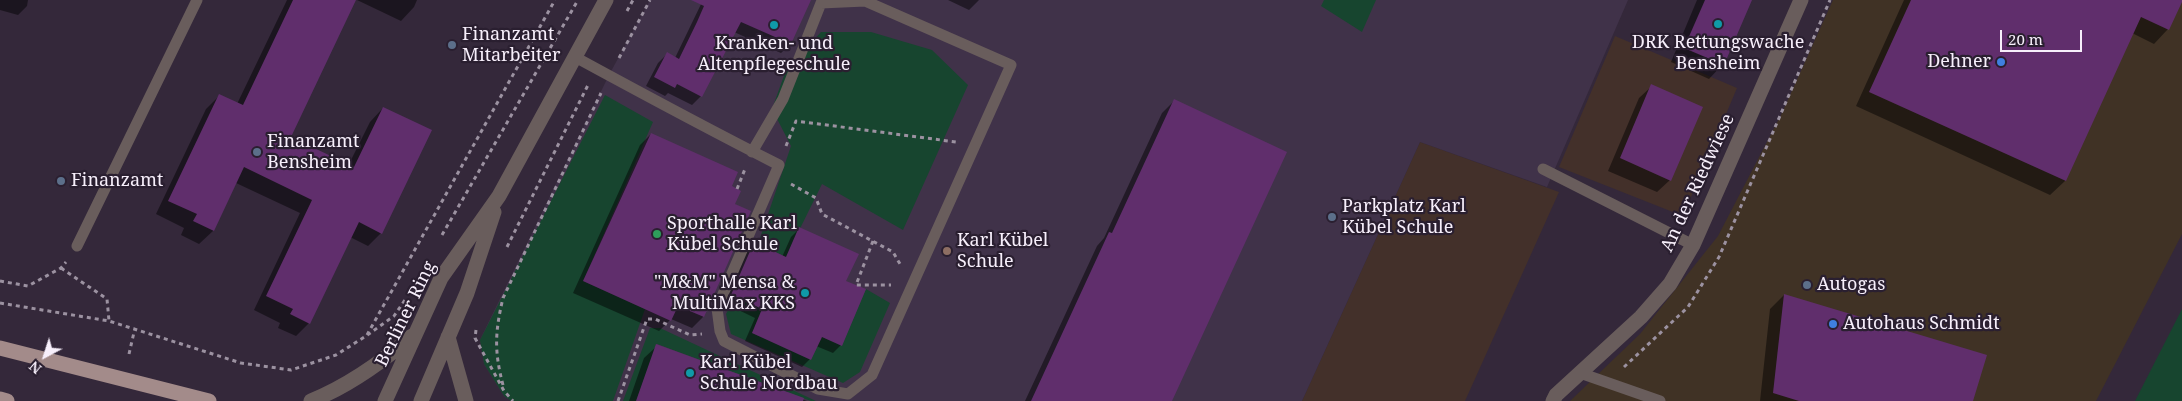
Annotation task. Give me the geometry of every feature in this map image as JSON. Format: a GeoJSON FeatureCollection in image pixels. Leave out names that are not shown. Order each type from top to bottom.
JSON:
{"type":"FeatureCollection","features":[{"type":"Feature","properties":{"kind":"main road"},"geometry":{"type":"LineString","coordinates":[[0,348],[209,401]]}},
{"type":"Feature","properties":{"kind":"main road"},"geometry":{"type":"LineString","coordinates":[[0,399],[7,401]]}},
{"type":"Feature","properties":{"kind":"street","name":"Berliner Ring"},"geometry":{"type":"LineString","coordinates":[[385,401],[442,278],[499,196],[606,0]]}},
{"type":"Feature","properties":{"kind":"street","name":"An der Riedwiese"},"geometry":{"type":"LineString","coordinates":[[1553,401],[1556,395],[1641,317],[1670,284],[1694,245],[1801,0]]}},
{"type":"Feature","properties":{"kind":"street","name":"Berliner Ring"},"geometry":{"type":"LineString","coordinates":[[421,401],[467,294],[499,196]]}},
{"type":"Feature","properties":{"kind":"street"},"geometry":{"type":"LineString","coordinates":[[311,401],[354,379],[415,333]]}},
{"type":"Feature","properties":{"kind":"street"},"geometry":{"type":"LineString","coordinates":[[448,337],[466,401]]}},
{"type":"Feature","properties":{"kind":"lane"},"geometry":{"type":"LineString","coordinates":[[77,246],[197,0]]}},
{"type":"Feature","properties":{"kind":"lane"},"geometry":{"type":"LineString","coordinates":[[575,57],[752,152],[777,170],[717,308],[720,332],[724,341],[818,389],[848,394],[872,376],[1010,65],[865,1],[821,3],[783,99],[752,152]]}},
{"type":"Feature","properties":{"kind":"lane"},"geometry":{"type":"LineString","coordinates":[[1543,168],[1694,245]]}},
{"type":"Feature","properties":{"kind":"lane"},"geometry":{"type":"LineString","coordinates":[[1580,373],[1660,401]]}},
{"type":"Feature","properties":{"kind":"path"},"geometry":{"type":"LineString","coordinates":[[0,303],[109,321],[241,363],[291,370],[336,355],[366,336],[555,0]]}},
{"type":"Feature","properties":{"kind":"path"},"geometry":{"type":"LineString","coordinates":[[457,208],[578,0]]}},
{"type":"Feature","properties":{"kind":"path"},"geometry":{"type":"LineString","coordinates":[[624,17],[633,0]]}},
{"type":"Feature","properties":{"kind":"path"},"geometry":{"type":"LineString","coordinates":[[504,391],[496,358],[497,323],[503,298],[609,75],[650,0]]}},
{"type":"Feature","properties":{"kind":"path"},"geometry":{"type":"LineString","coordinates":[[505,252],[596,68]]}},
{"type":"Feature","properties":{"kind":"path"},"geometry":{"type":"LineString","coordinates":[[873,241],[856,285],[912,285],[893,252],[873,241],[822,214],[816,198],[777,170],[796,121],[975,144]]}},
{"type":"Feature","properties":{"kind":"path"},"geometry":{"type":"LineString","coordinates":[[0,281],[28,286],[61,268],[77,246]]}},
{"type":"Feature","properties":{"kind":"path"},"geometry":{"type":"LineString","coordinates":[[61,268],[107,299],[109,321]]}},
{"type":"Feature","properties":{"kind":"path"},"geometry":{"type":"LineString","coordinates":[[618,401],[647,319],[655,319],[690,335],[720,332]]}},
{"type":"Feature","properties":{"kind":"path"},"geometry":{"type":"LineString","coordinates":[[478,321],[475,338],[504,391],[513,401]]}},
{"type":"Feature","properties":{"kind":"path"},"geometry":{"type":"LineString","coordinates":[[129,354],[134,328]]}},
{"type":"Feature","properties":{"kind":"shaded area","name":"Karl Kübel Schule"},"geometry":{"type":"Polygon","coordinates":[[[650,0],[1628,0],[1547,187],[1420,142],[1302,401],[511,401],[504,396],[484,364],[480,340],[609,75],[650,0]]]}},
{"type":"Feature","properties":{"kind":"shaded area"},"geometry":{"type":"Polygon","coordinates":[[[1833,0],[2182,0],[2182,234],[2096,401],[1570,401],[1640,334],[1718,236],[1781,115],[1833,0]]]}},
{"type":"Feature","properties":{"kind":"shaded area"},"geometry":{"type":"Polygon","coordinates":[[[1615,36],[1737,88],[1683,216],[1559,167],[1615,36]]]}},
{"type":"Feature","properties":{"kind":"shaded area"},"geometry":{"type":"Polygon","coordinates":[[[1420,142],[1559,192],[1465,401],[1302,401],[1420,142]]]}},
{"type":"Feature","properties":{"kind":"green space"},"geometry":{"type":"Polygon","coordinates":[[[1324,0],[1376,0],[1362,32],[1321,6],[1324,0]]]}},
{"type":"Feature","properties":{"kind":"green space"},"geometry":{"type":"Polygon","coordinates":[[[821,32],[871,32],[932,50],[968,85],[903,230],[822,184],[786,257],[758,244],[791,146],[772,109],[786,70],[821,32]]]}},
{"type":"Feature","properties":{"kind":"green space"},"geometry":{"type":"Polygon","coordinates":[[[605,95],[653,122],[583,281],[645,309],[613,401],[511,401],[504,396],[484,364],[480,340],[605,95]]]}},
{"type":"Feature","properties":{"kind":"green space"},"geometry":{"type":"Polygon","coordinates":[[[866,289],[890,303],[860,372],[843,383],[731,334],[726,314],[735,297],[762,309],[752,333],[811,359],[822,337],[842,345],[866,289]]]}},
{"type":"Feature","properties":{"kind":"green space"},"geometry":{"type":"Polygon","coordinates":[[[2182,309],[2182,401],[2135,401],[2182,309]]]}},
{"type":"Feature","properties":{"kind":"green space"},"geometry":{"type":"Polygon","coordinates":[[[650,328],[660,328],[816,401],[811,401],[657,344],[636,401],[623,401],[650,328]]]}},
{"type":"Feature","properties":{"kind":"building","name":"Finanzamt Bensheim"},"geometry":{"type":"Polygon","coordinates":[[[293,0],[356,0],[291,137],[354,167],[383,107],[432,130],[382,234],[359,222],[310,324],[290,314],[293,309],[266,296],[312,200],[244,167],[214,231],[193,221],[197,214],[168,201],[219,94],[243,105],[293,0]]]}},
{"type":"Feature","properties":{"kind":"building"},"geometry":{"type":"Polygon","coordinates":[[[691,0],[811,0],[791,44],[741,22],[702,97],[677,84],[675,88],[654,77],[667,52],[679,59],[697,22],[704,6],[691,0]]]}},
{"type":"Feature","properties":{"kind":"building","name":"DRK Rettungswache Bensheim"},"geometry":{"type":"Polygon","coordinates":[[[1705,0],[1752,0],[1724,65],[1684,48],[1705,0]]]}},
{"type":"Feature","properties":{"kind":"building","name":"Dehner"},"geometry":{"type":"Polygon","coordinates":[[[1911,0],[2182,0],[2182,2],[2169,30],[2141,17],[2066,181],[1869,92],[1911,0]]]}},
{"type":"Feature","properties":{"kind":"building"},"geometry":{"type":"Polygon","coordinates":[[[1651,84],[1703,107],[1671,181],[1620,158],[1651,84]]]}},
{"type":"Feature","properties":{"kind":"building","name":"Karl Kübel Schule"},"geometry":{"type":"Polygon","coordinates":[[[1174,99],[1287,152],[1172,401],[1031,401],[1109,232],[1112,233],[1174,99]]]}},
{"type":"Feature","properties":{"kind":"building","name":"Sporthalle Karl Kübel Schule"},"geometry":{"type":"Polygon","coordinates":[[[651,133],[738,172],[732,186],[741,191],[735,204],[751,211],[704,317],[678,306],[671,321],[583,281],[651,133]]]}},
{"type":"Feature","properties":{"kind":"building","name":"\"M&M\" Mensa & MultiMax KKS"},"geometry":{"type":"Polygon","coordinates":[[[799,227],[859,254],[846,281],[866,289],[842,346],[822,337],[811,360],[752,333],[762,309],[731,295],[754,242],[786,257],[799,227]]]}},
{"type":"Feature","properties":{"kind":"building","name":"Autohaus Schmidt"},"geometry":{"type":"Polygon","coordinates":[[[1784,294],[1987,355],[1973,401],[1799,401],[1773,393],[1784,294]]]}},
{"type":"Feature","properties":{"kind":"building","name":"Karl Kübel Schule Nordbau"},"geometry":{"type":"Polygon","coordinates":[[[656,344],[804,398],[803,401],[636,401],[656,344]]]}},
{"type":"Feature","properties":{"kind":"place","name":"DRK Rettungswache Bensheim"},"geometry":{"type":"Point","coordinates":[1718,24]}},
{"type":"Feature","properties":{"kind":"place","name":"Kranken- und Altenpflegeschule"},"geometry":{"type":"Point","coordinates":[774,25]}},
{"type":"Feature","properties":{"kind":"place","name":"Finanzamt Mitarbeiter"},"geometry":{"type":"Point","coordinates":[452,45]}},
{"type":"Feature","properties":{"kind":"place","name":"Dehner"},"geometry":{"type":"Point","coordinates":[2001,62]}},
{"type":"Feature","properties":{"kind":"place","name":"Finanzamt Bensheim"},"geometry":{"type":"Point","coordinates":[257,152]}},
{"type":"Feature","properties":{"kind":"place","name":"Finanzamt"},"geometry":{"type":"Point","coordinates":[61,181]}},
{"type":"Feature","properties":{"kind":"place","name":"Parkplatz Karl Kübel Schule"},"geometry":{"type":"Point","coordinates":[1332,217]}},
{"type":"Feature","properties":{"kind":"place","name":"Sporthalle Karl Kübel Schule"},"geometry":{"type":"Point","coordinates":[657,234]}},
{"type":"Feature","properties":{"kind":"place","name":"Karl Kübel Schule"},"geometry":{"type":"Point","coordinates":[947,251]}},
{"type":"Feature","properties":{"kind":"place","name":"Autogas"},"geometry":{"type":"Point","coordinates":[1807,285]}},
{"type":"Feature","properties":{"kind":"place","name":"\"M&M\" Mensa & MultiMax KKS"},"geometry":{"type":"Point","coordinates":[805,293]}},
{"type":"Feature","properties":{"kind":"place","name":"Autohaus Schmidt"},"geometry":{"type":"Point","coordinates":[1833,324]}},
{"type":"Feature","properties":{"kind":"place","name":"Karl Kübel Schule Nordbau"},"geometry":{"type":"Point","coordinates":[690,373]}}]}
